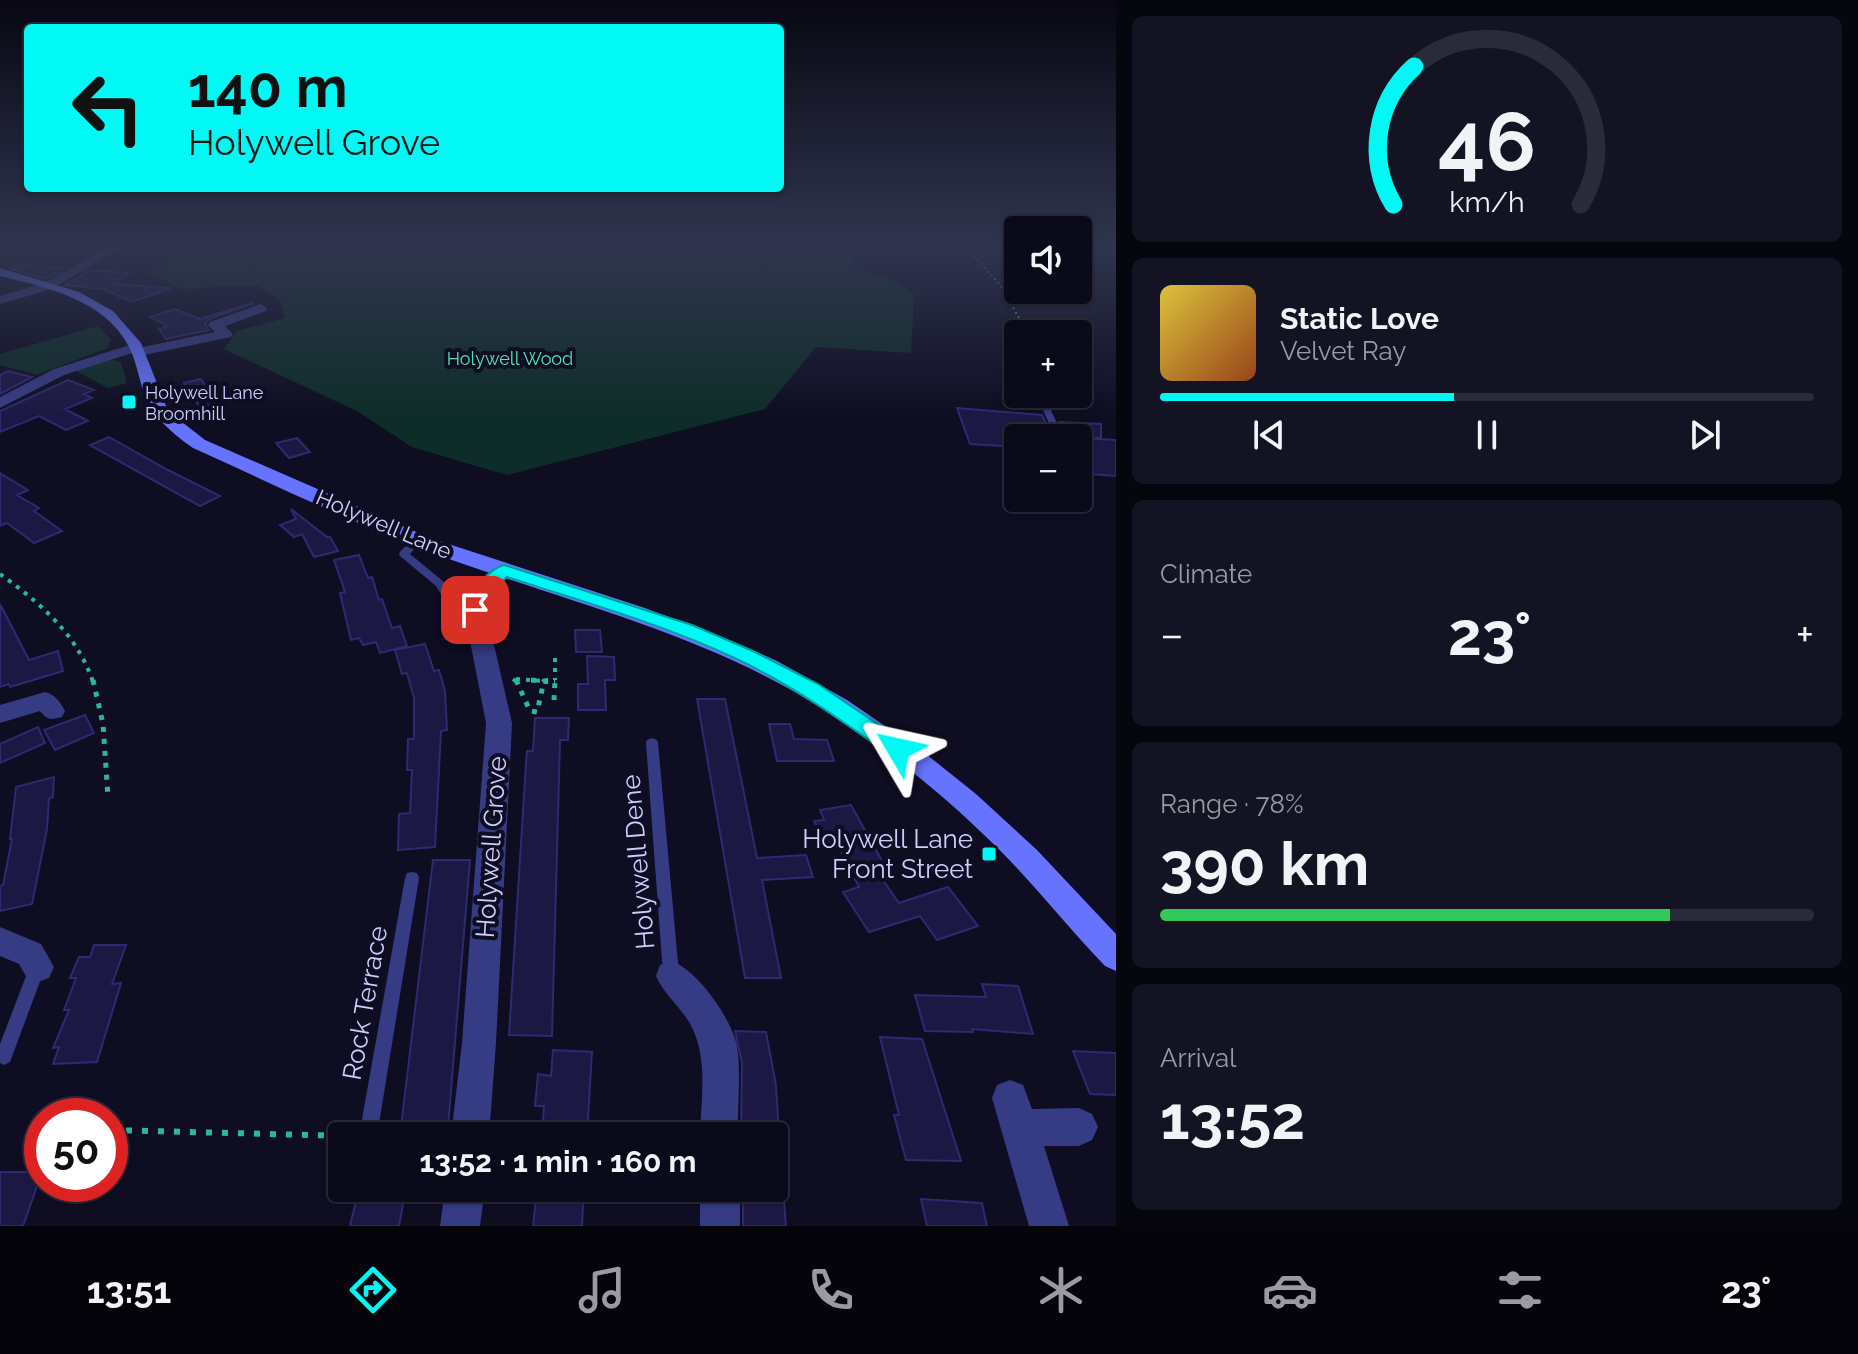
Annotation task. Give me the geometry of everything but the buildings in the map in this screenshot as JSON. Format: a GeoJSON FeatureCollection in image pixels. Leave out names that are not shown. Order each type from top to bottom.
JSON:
{"type":"FeatureCollection","features":[{"type":"Feature","properties":{"kind":"main road","name":"Holywell Lane"},"geometry":{"type":"LineString","coordinates":[[88,302],[121,327],[137,350],[158,408],[173,426],[199,444],[417,540],[686,630],[747,656],[811,689],[876,732],[965,800],[1013,845],[1116,956]]}},
{"type":"Feature","properties":{"kind":"street"},"geometry":{"type":"LineString","coordinates":[[0,403],[59,372],[137,350],[226,334],[215,325],[261,308]]}},
{"type":"Feature","properties":{"kind":"street"},"geometry":{"type":"LineString","coordinates":[[475,610],[482,591],[504,570]]}},
{"type":"Feature","properties":{"kind":"street","name":"Holywell Grove"},"geometry":{"type":"LineString","coordinates":[[471,1122],[504,677],[478,636],[475,610]]}},
{"type":"Feature","properties":{"kind":"street"},"geometry":{"type":"LineString","coordinates":[[0,714],[45,701],[53,711]]}},
{"type":"Feature","properties":{"kind":"street"},"geometry":{"type":"LineString","coordinates":[[0,941],[30,954],[38,967]]}},
{"type":"Feature","properties":{"kind":"street"},"geometry":{"type":"LineString","coordinates":[[672,976],[698,1005],[719,1044],[719,1122]]}},
{"type":"Feature","properties":{"kind":"street"},"geometry":{"type":"LineString","coordinates":[[1049,1226],[1015,1113],[1079,1127]]}},
{"type":"Feature","properties":{"kind":"street"},"geometry":{"type":"LineString","coordinates":[[460,1226],[463,1202]]}},
{"type":"Feature","properties":{"kind":"street"},"geometry":{"type":"LineString","coordinates":[[720,1202],[720,1226]]}},
{"type":"Feature","properties":{"kind":"lane"},"geometry":{"type":"LineString","coordinates":[[417,540],[404,554],[440,584],[455,609],[475,610]]}},
{"type":"Feature","properties":{"kind":"lane","name":"Holywell Dene"},"geometry":{"type":"LineString","coordinates":[[652,743],[672,976]]}},
{"type":"Feature","properties":{"kind":"lane","name":"Rock Terrace"},"geometry":{"type":"LineString","coordinates":[[370,1122],[412,878]]}},
{"type":"Feature","properties":{"kind":"lane"},"geometry":{"type":"LineString","coordinates":[[4,1056],[38,967]]}},
{"type":"Feature","properties":{"kind":"path"},"geometry":{"type":"LineString","coordinates":[[1013,302],[1023,320]]}},
{"type":"Feature","properties":{"kind":"path"},"geometry":{"type":"LineString","coordinates":[[0,574],[58,618],[90,667],[107,746],[108,797]]}},
{"type":"Feature","properties":{"kind":"path"},"geometry":{"type":"LineString","coordinates":[[554,700],[555,658]]}},
{"type":"Feature","properties":{"kind":"path"},"geometry":{"type":"LineString","coordinates":[[504,677],[530,711],[537,712],[544,681]]}},
{"type":"Feature","properties":{"kind":"path"},"geometry":{"type":"LineString","coordinates":[[504,677],[555,680]]}},
{"type":"Feature","properties":{"kind":"path"},"geometry":{"type":"LineString","coordinates":[[128,1130],[328,1135]]}},
{"type":"Feature","properties":{"kind":"green space","name":"Holywell Wood"},"geometry":{"type":"Polygon","coordinates":[[[281,302],[914,302],[911,353],[816,347],[765,409],[507,475],[412,447],[357,411],[224,349],[237,331],[285,318],[281,302]]]}},
{"type":"Feature","properties":{"kind":"green space"},"geometry":{"type":"Polygon","coordinates":[[[98,326],[111,340],[107,348],[37,375],[0,365],[0,354],[98,326]]]}},
{"type":"Feature","properties":{"kind":"green space"},"geometry":{"type":"Polygon","coordinates":[[[111,359],[121,362],[127,383],[108,388],[74,370],[111,359]]]}},
{"type":"Feature","properties":{"kind":"place","name":"Holywell Lane Broomhill"},"geometry":{"type":"Point","coordinates":[129,402]}},
{"type":"Feature","properties":{"kind":"place","name":"Holywell Lane Front Street"},"geometry":{"type":"Point","coordinates":[989,854]}},
{"type":"Feature","properties":{"kind":"route"},"geometry":{"type":"LineString","coordinates":[[475,610],[482,591],[504,570],[686,630],[747,656],[811,689],[898,749]]}}]}
